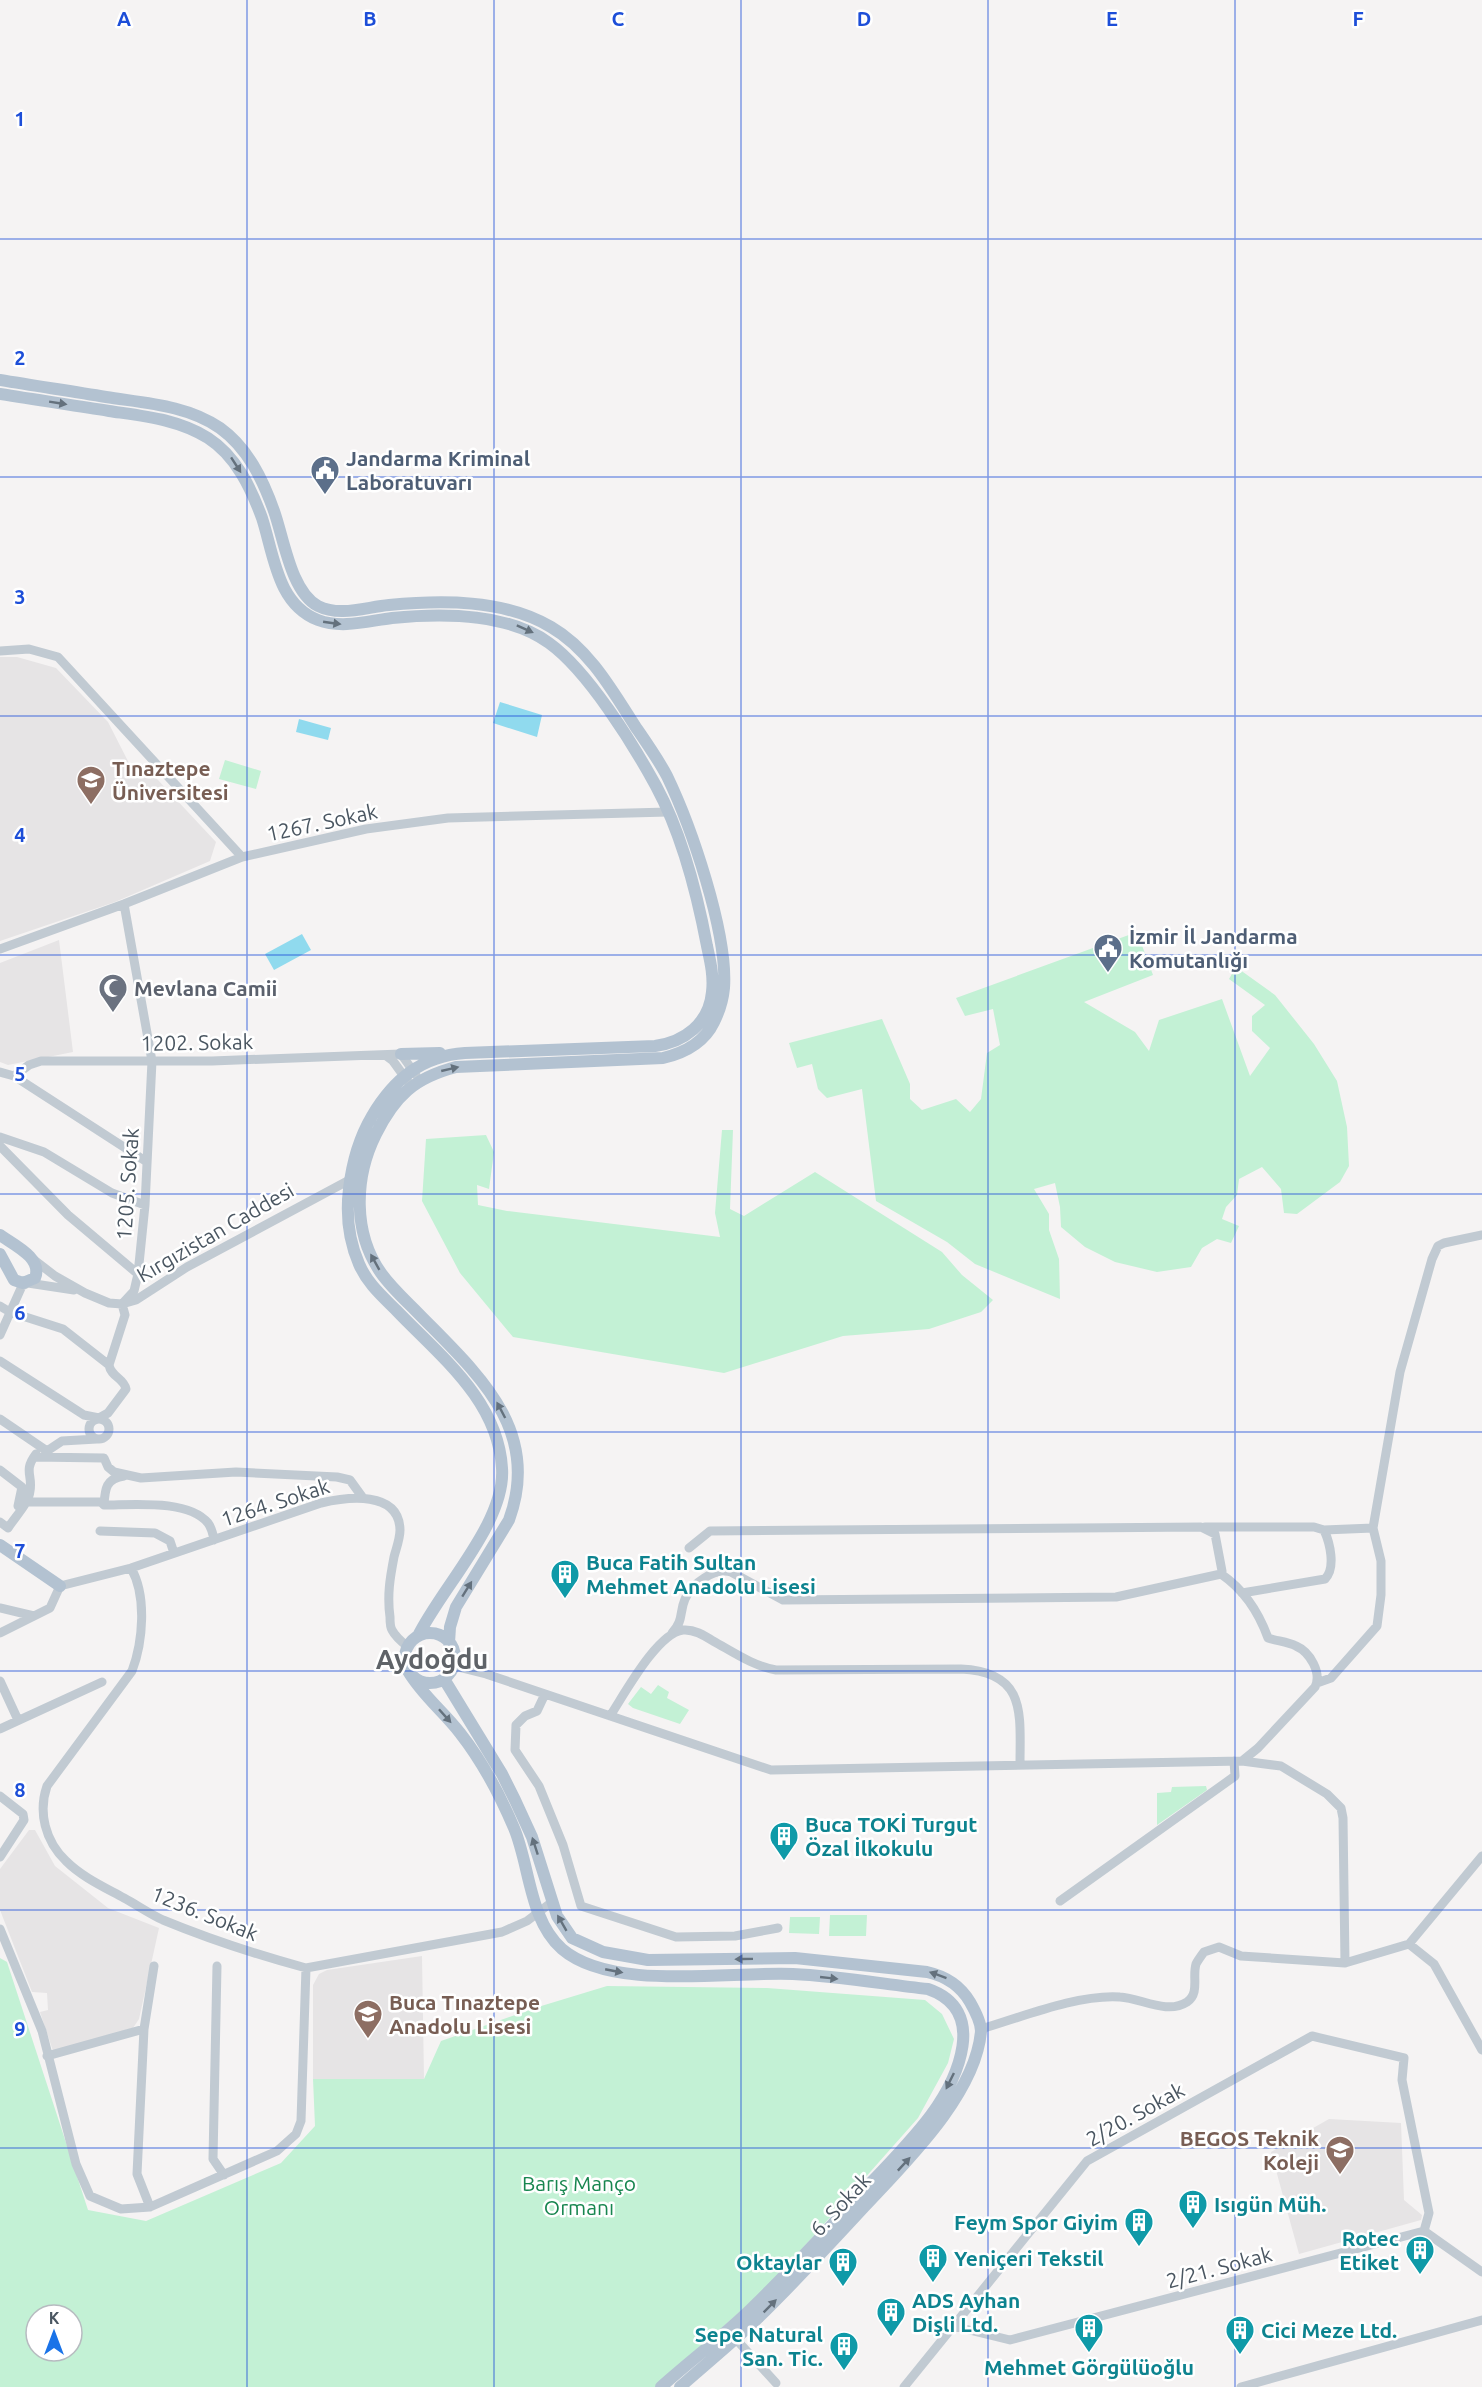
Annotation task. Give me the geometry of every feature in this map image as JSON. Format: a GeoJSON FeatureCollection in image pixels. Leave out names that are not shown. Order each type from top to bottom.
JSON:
{"type":"FeatureCollection","features":[{"type":"Feature","properties":{"kind":"main road"},"geometry":{"type":"LineString","coordinates":[[0,380],[163,406],[207,420],[230,436],[250,460],[273,508],[296,582],[316,605],[338,611],[348,611],[398,604],[464,604],[513,611],[536,619],[560,632],[582,651],[614,693],[661,766],[673,790],[694,845],[717,928],[724,987],[716,1018],[706,1035],[690,1048],[663,1058],[456,1067],[415,1084],[396,1101],[383,1119],[356,1176],[348,1201],[348,1222],[360,1265],[375,1289],[471,1389],[492,1425],[501,1455],[503,1478],[494,1514],[418,1636],[408,1647],[405,1663],[418,1688],[461,1734],[490,1780],[522,1849],[539,1912]]}},
{"type":"Feature","properties":{"kind":"main road"},"geometry":{"type":"LineString","coordinates":[[0,394],[172,422],[209,438],[229,455],[250,491],[261,516],[279,580],[285,591],[301,610],[319,620],[341,624],[425,617],[479,619],[517,626],[538,635],[565,656],[610,712],[656,787],[668,812],[696,899],[712,974],[712,993],[709,1005],[698,1026],[679,1040],[655,1046],[401,1054]]}},
{"type":"Feature","properties":{"kind":"main road"},"geometry":{"type":"LineString","coordinates":[[449,1643],[450,1627],[456,1607],[513,1510],[518,1487],[516,1449],[504,1413],[490,1390],[397,1292],[375,1262],[365,1240],[356,1176],[357,1151],[369,1120],[386,1094],[408,1072],[438,1057],[465,1053]]}},
{"type":"Feature","properties":{"kind":"main road","name":"Kırgızistan Caddesi"},"geometry":{"type":"LineString","coordinates":[[0,1236],[31,1258]]}},
{"type":"Feature","properties":{"kind":"main road"},"geometry":{"type":"LineString","coordinates":[[0,1254],[10,1273],[14,1280],[28,1283],[37,1274],[36,1265],[31,1258],[22,1256],[14,1259],[10,1273]]}},
{"type":"Feature","properties":{"kind":"main road"},"geometry":{"type":"LineString","coordinates":[[0,1545],[60,1586]]}},
{"type":"Feature","properties":{"kind":"main road"},"geometry":{"type":"LineString","coordinates":[[408,1671],[420,1681],[428,1683],[444,1679],[454,1666],[453,1650],[449,1643],[435,1634],[418,1636]]}},
{"type":"Feature","properties":{"kind":"main road"},"geometry":{"type":"LineString","coordinates":[[444,1679],[496,1763],[515,1800],[532,1837],[560,1922],[572,1938],[603,1952],[648,1960],[795,1958],[939,1974],[959,1987],[967,1996],[981,2030]]}},
{"type":"Feature","properties":{"kind":"main road","name":"6. Sokak"},"geometry":{"type":"LineString","coordinates":[[539,1912],[549,1933],[563,1949],[584,1962],[604,1969],[649,1975],[793,1974],[928,1989],[946,1996],[963,2025],[964,2041],[960,2059],[952,2079],[932,2114],[807,2253],[749,2311],[732,2334],[680,2387]]}},
{"type":"Feature","properties":{"kind":"main road","name":"6. Sokak"},"geometry":{"type":"LineString","coordinates":[[661,2387],[732,2334],[810,2266],[934,2129],[966,2078],[977,2050],[981,2030]]}},
{"type":"Feature","properties":{"kind":"street"},"geometry":{"type":"LineString","coordinates":[[0,651],[29,650],[58,657],[242,857]]}},
{"type":"Feature","properties":{"kind":"street","name":"1267. Sokak"},"geometry":{"type":"LineString","coordinates":[[0,949],[124,904],[242,857],[366,829],[448,818],[668,812]]}},
{"type":"Feature","properties":{"kind":"street","name":"1205. Sokak"},"geometry":{"type":"LineString","coordinates":[[122,1304],[134,1291],[138,1274],[145,1205],[152,1061],[124,904]]}},
{"type":"Feature","properties":{"kind":"street"},"geometry":{"type":"LineString","coordinates":[[401,1054],[415,1084]]}},
{"type":"Feature","properties":{"kind":"street","name":"1202. Sokak"},"geometry":{"type":"LineString","coordinates":[[14,1076],[29,1065],[41,1061],[152,1061],[401,1054]]}},
{"type":"Feature","properties":{"kind":"street"},"geometry":{"type":"LineString","coordinates":[[385,1055],[408,1072]]}},
{"type":"Feature","properties":{"kind":"street"},"geometry":{"type":"LineString","coordinates":[[0,1072],[14,1076],[147,1162]]}},
{"type":"Feature","properties":{"kind":"street"},"geometry":{"type":"LineString","coordinates":[[0,1137],[44,1152],[112,1193],[145,1205]]}},
{"type":"Feature","properties":{"kind":"street"},"geometry":{"type":"LineString","coordinates":[[0,1146],[68,1215],[138,1274]]}},
{"type":"Feature","properties":{"kind":"street","name":"Kırgızistan Caddesi"},"geometry":{"type":"LineString","coordinates":[[28,1283],[64,1287],[109,1303],[122,1304],[136,1300],[187,1267],[356,1176]]}},
{"type":"Feature","properties":{"kind":"street"},"geometry":{"type":"LineString","coordinates":[[1060,1902],[1235,1776],[1238,1761],[1265,1741],[1317,1683],[1331,1678],[1377,1626],[1381,1595],[1381,1561],[1374,1528],[1400,1372],[1431,1259],[1438,1246],[1482,1235]]}},
{"type":"Feature","properties":{"kind":"street","name":"Kırgızistan Caddesi"},"geometry":{"type":"LineString","coordinates":[[31,1258],[55,1276],[85,1293]]}},
{"type":"Feature","properties":{"kind":"street"},"geometry":{"type":"LineString","coordinates":[[10,1273],[12,1282],[10,1312]]}},
{"type":"Feature","properties":{"kind":"street"},"geometry":{"type":"LineString","coordinates":[[0,1335],[22,1286],[28,1283]]}},
{"type":"Feature","properties":{"kind":"street"},"geometry":{"type":"LineString","coordinates":[[109,1365],[125,1315],[122,1304]]}},
{"type":"Feature","properties":{"kind":"street"},"geometry":{"type":"LineString","coordinates":[[0,1306],[10,1312],[63,1329],[109,1365],[112,1373],[122,1379],[126,1389],[108,1413],[92,1420],[89,1426],[91,1436],[97,1439]]}},
{"type":"Feature","properties":{"kind":"street"},"geometry":{"type":"LineString","coordinates":[[0,1360],[84,1415],[99,1418],[108,1423],[110,1430],[107,1436],[97,1439],[62,1441],[47,1451],[0,1419]]}},
{"type":"Feature","properties":{"kind":"street"},"geometry":{"type":"LineString","coordinates":[[0,1522],[8,1528],[25,1502],[30,1492],[28,1470],[41,1447]]}},
{"type":"Feature","properties":{"kind":"street"},"geometry":{"type":"LineString","coordinates":[[34,1457],[104,1458],[108,1467],[126,1476]]}},
{"type":"Feature","properties":{"kind":"street"},"geometry":{"type":"LineString","coordinates":[[0,1470],[22,1487],[14,1519]]}},
{"type":"Feature","properties":{"kind":"street"},"geometry":{"type":"LineString","coordinates":[[102,1504],[107,1483],[116,1478],[242,1472],[337,1477],[350,1480],[363,1498]]}},
{"type":"Feature","properties":{"kind":"street","name":"1264. Sokak"},"geometry":{"type":"LineString","coordinates":[[60,1586],[131,1568],[321,1503],[363,1498],[379,1501],[389,1507],[399,1522],[400,1535],[387,1587],[388,1607],[392,1630],[408,1647]]}},
{"type":"Feature","properties":{"kind":"street"},"geometry":{"type":"LineString","coordinates":[[25,1502],[166,1506],[189,1511],[209,1524],[214,1540]]}},
{"type":"Feature","properties":{"kind":"street"},"geometry":{"type":"LineString","coordinates":[[1201,1527],[1215,1534],[1222,1566],[1221,1574]]}},
{"type":"Feature","properties":{"kind":"street"},"geometry":{"type":"LineString","coordinates":[[689,1548],[710,1531],[1374,1528]]}},
{"type":"Feature","properties":{"kind":"street"},"geometry":{"type":"LineString","coordinates":[[1242,1593],[1325,1579],[1332,1564],[1324,1530]]}},
{"type":"Feature","properties":{"kind":"street"},"geometry":{"type":"LineString","coordinates":[[100,1531],[159,1534],[170,1541],[174,1553]]}},
{"type":"Feature","properties":{"kind":"street","name":"1236. Sokak"},"geometry":{"type":"LineString","coordinates":[[131,1568],[135,1575],[141,1603],[141,1629],[132,1671],[47,1786],[42,1800],[43,1816],[54,1845],[65,1860],[102,1887],[162,1920],[276,1960],[306,1968],[502,1932],[527,1921],[552,1902]]}},
{"type":"Feature","properties":{"kind":"street"},"geometry":{"type":"LineString","coordinates":[[610,1716],[656,1649],[681,1622],[688,1594],[711,1572],[721,1570],[731,1572],[783,1599],[1116,1597],[1221,1574],[1237,1584],[1263,1624],[1268,1638],[1300,1647],[1316,1668],[1317,1683]]}},
{"type":"Feature","properties":{"kind":"street"},"geometry":{"type":"LineString","coordinates":[[0,1633],[50,1608],[60,1586]]}},
{"type":"Feature","properties":{"kind":"street"},"geometry":{"type":"LineString","coordinates":[[0,1608],[34,1616]]}},
{"type":"Feature","properties":{"kind":"street"},"geometry":{"type":"LineString","coordinates":[[672,1633],[684,1630],[696,1632],[758,1665],[776,1670],[961,1669],[986,1672],[1003,1681],[1013,1691],[1017,1700],[1020,1712],[1020,1765]]}},
{"type":"Feature","properties":{"kind":"street"},"geometry":{"type":"LineString","coordinates":[[454,1666],[486,1674],[771,1770],[1238,1761],[1281,1766],[1327,1794],[1341,1808],[1345,1963]]}},
{"type":"Feature","properties":{"kind":"street"},"geometry":{"type":"LineString","coordinates":[[0,1681],[18,1720]]}},
{"type":"Feature","properties":{"kind":"street"},"geometry":{"type":"LineString","coordinates":[[0,1729],[102,1682]]}},
{"type":"Feature","properties":{"kind":"street"},"geometry":{"type":"LineString","coordinates":[[545,1694],[537,1710],[525,1716],[516,1725],[515,1750],[539,1786],[563,1845],[581,1906],[676,1937],[735,1936],[778,1928]]}},
{"type":"Feature","properties":{"kind":"street"},"geometry":{"type":"LineString","coordinates":[[0,1796],[22,1814],[24,1820]]}},
{"type":"Feature","properties":{"kind":"street"},"geometry":{"type":"LineString","coordinates":[[0,1857],[24,1820],[43,1816]]}},
{"type":"Feature","properties":{"kind":"street"},"geometry":{"type":"LineString","coordinates":[[981,2030],[1085,1998],[1120,1997],[1165,2007],[1178,2006],[1194,1995],[1196,1964],[1204,1952],[1219,1947],[1241,1956],[1345,1963],[1409,1944],[1482,1856]]}},
{"type":"Feature","properties":{"kind":"street"},"geometry":{"type":"LineString","coordinates":[[0,1929],[42,2031],[76,2164],[90,2196],[121,2209],[150,2207],[277,2151],[296,2134],[301,2121],[306,1968]]}},
{"type":"Feature","properties":{"kind":"street"},"geometry":{"type":"LineString","coordinates":[[1409,1944],[1434,1964],[1482,2050]]}},
{"type":"Feature","properties":{"kind":"street"},"geometry":{"type":"LineString","coordinates":[[150,2207],[136,2174],[144,2030],[154,1966]]}},
{"type":"Feature","properties":{"kind":"street"},"geometry":{"type":"LineString","coordinates":[[217,1966],[213,2159],[224,2175]]}},
{"type":"Feature","properties":{"kind":"street"},"geometry":{"type":"LineString","coordinates":[[47,2055],[144,2030]]}},
{"type":"Feature","properties":{"kind":"street","name":"2/20. Sokak"},"geometry":{"type":"LineString","coordinates":[[904,2387],[1087,2161],[1312,2036],[1404,2058],[1402,2080],[1429,2213],[1424,2231]]}},
{"type":"Feature","properties":{"kind":"street"},"geometry":{"type":"LineString","coordinates":[[1424,2231],[1482,2272]]}},
{"type":"Feature","properties":{"kind":"street","name":"2/21. Sokak"},"geometry":{"type":"LineString","coordinates":[[954,2326],[1010,2340],[1424,2231]]}},
{"type":"Feature","properties":{"kind":"street"},"geometry":{"type":"LineString","coordinates":[[1241,2387],[1482,2320]]}},
{"type":"Feature","properties":{"kind":"street"},"geometry":{"type":"LineString","coordinates":[[732,2334],[779,2386]]}},
{"type":"Feature","properties":{"kind":"shaded area","name":"Tınaztepe Üniversitesi"},"geometry":{"type":"Polygon","coordinates":[[[0,657],[17,657],[56,668],[108,722],[131,767],[143,764],[216,842],[210,861],[115,902],[0,941],[0,657]]]}},
{"type":"Feature","properties":{"kind":"shaded area"},"geometry":{"type":"Polygon","coordinates":[[[59,940],[73,1052],[8,1065],[0,1062],[0,963],[59,940]]]}},
{"type":"Feature","properties":{"kind":"shaded area"},"geometry":{"type":"Polygon","coordinates":[[[29,1830],[35,1830],[55,1866],[108,1908],[159,1928],[139,2019],[133,2028],[53,2051],[40,2012],[48,2010],[47,1993],[32,1992],[0,1910],[0,1869],[29,1830]]]}},
{"type":"Feature","properties":{"kind":"shaded area","name":"Buca Tınaztepe Anadolu Lisesi"},"geometry":{"type":"Polygon","coordinates":[[[422,1956],[424,2079],[313,2079],[313,1985],[319,1974],[327,1970],[422,1956]]]}},
{"type":"Feature","properties":{"kind":"shaded area","name":"BEGOS Teknik Koleji"},"geometry":{"type":"Polygon","coordinates":[[[1329,2119],[1401,2123],[1404,2200],[1422,2215],[1421,2220],[1299,2254],[1271,2152],[1329,2119]]]}},
{"type":"Feature","properties":{"kind":"green space"},"geometry":{"type":"Polygon","coordinates":[[[225,760],[261,771],[256,789],[219,779],[225,760]]]}},
{"type":"Feature","properties":{"kind":"green space"},"geometry":{"type":"Polygon","coordinates":[[[1137,932],[1153,975],[1084,1002],[1135,1032],[1149,1051],[1159,1020],[1222,999],[1250,1076],[1270,1048],[1252,1031],[1252,1016],[1265,1005],[1229,979],[1236,967],[1275,995],[1314,1044],[1337,1081],[1347,1127],[1349,1166],[1340,1182],[1297,1214],[1284,1213],[1281,1189],[1262,1167],[1239,1179],[1237,1195],[1226,1207],[1222,1219],[1239,1226],[1231,1243],[1217,1239],[1202,1248],[1191,1267],[1157,1272],[1115,1262],[1085,1247],[1061,1227],[1055,1183],[1034,1189],[1049,1214],[1049,1230],[1059,1259],[1060,1299],[975,1264],[947,1242],[876,1201],[862,1089],[827,1098],[818,1089],[812,1064],[797,1068],[789,1043],[882,1019],[910,1084],[910,1099],[922,1110],[956,1099],[970,1112],[981,1099],[987,1053],[1000,1045],[993,1009],[965,1016],[956,998],[1137,932]]]}},
{"type":"Feature","properties":{"kind":"green space"},"geometry":{"type":"Polygon","coordinates":[[[722,1130],[733,1130],[730,1209],[744,1216],[815,1172],[942,1252],[962,1275],[993,1300],[981,1312],[929,1329],[843,1336],[724,1373],[513,1337],[460,1273],[422,1201],[426,1139],[486,1135],[494,1152],[489,1189],[477,1185],[478,1205],[507,1211],[720,1237],[715,1213],[722,1130]]]}},
{"type":"Feature","properties":{"kind":"green space"},"geometry":{"type":"Polygon","coordinates":[[[658,1685],[669,1692],[667,1698],[689,1710],[680,1724],[633,1708],[628,1704],[641,1687],[651,1694],[658,1685]]]}},
{"type":"Feature","properties":{"kind":"green space"},"geometry":{"type":"Polygon","coordinates":[[[1206,1786],[1207,1790],[1157,1825],[1157,1793],[1171,1792],[1172,1787],[1206,1786]]]}},
{"type":"Feature","properties":{"kind":"green space"},"geometry":{"type":"Polygon","coordinates":[[[830,1915],[867,1915],[866,1936],[829,1936],[830,1915]]]}},
{"type":"Feature","properties":{"kind":"green space"},"geometry":{"type":"Polygon","coordinates":[[[790,1917],[820,1917],[819,1934],[789,1933],[790,1917]]]}},
{"type":"Feature","properties":{"kind":"green space","name":"Barış Manço Ormanı"},"geometry":{"type":"Polygon","coordinates":[[[0,1958],[7,1962],[88,2210],[146,2221],[281,2163],[315,2126],[313,2079],[424,2079],[441,2041],[607,1986],[767,1988],[925,2000],[942,2014],[954,2039],[948,2063],[918,2118],[770,2285],[655,2387],[0,2387],[0,1958]]]}},
{"type":"Feature","properties":{"kind":"water"},"geometry":{"type":"Polygon","coordinates":[[[500,702],[542,715],[537,737],[493,723],[500,702]]]}},
{"type":"Feature","properties":{"kind":"water"},"geometry":{"type":"Polygon","coordinates":[[[299,719],[331,728],[328,740],[296,732],[299,719]]]}},
{"type":"Feature","properties":{"kind":"water"},"geometry":{"type":"Polygon","coordinates":[[[302,934],[311,950],[274,970],[265,954],[302,934]]]}},
{"type":"Feature","properties":{"kind":"place","name":"Jandarma Kriminal Laboratuvarı"},"geometry":{"type":"Point","coordinates":[325,496]}},
{"type":"Feature","properties":{"kind":"place","name":"Tınaztepe Üniversitesi"},"geometry":{"type":"Point","coordinates":[91,806]}},
{"type":"Feature","properties":{"kind":"place","name":"İzmir İl Jandarma Komutanlığı"},"geometry":{"type":"Point","coordinates":[1108,974]}},
{"type":"Feature","properties":{"kind":"place","name":"Mevlana Camii"},"geometry":{"type":"Point","coordinates":[113,1014]}},
{"type":"Feature","properties":{"kind":"place","name":"Buca Fatih Sultan Mehmet Anadolu Lisesi"},"geometry":{"type":"Point","coordinates":[565,1600]}},
{"type":"Feature","properties":{"kind":"place","name":"Buca TOKİ Turgut Özal İlkokulu"},"geometry":{"type":"Point","coordinates":[784,1862]}},
{"type":"Feature","properties":{"kind":"place","name":"Buca Tınaztepe Anadolu Lisesi"},"geometry":{"type":"Point","coordinates":[368,2040]}},
{"type":"Feature","properties":{"kind":"place","name":"BEGOS Teknik Koleji"},"geometry":{"type":"Point","coordinates":[1340,2176]}},
{"type":"Feature","properties":{"kind":"place","name":"Isıgün Müh."},"geometry":{"type":"Point","coordinates":[1193,2230]}},
{"type":"Feature","properties":{"kind":"place","name":"Feym Spor Giyim"},"geometry":{"type":"Point","coordinates":[1139,2248]}},
{"type":"Feature","properties":{"kind":"place","name":"Rotec Etiket"},"geometry":{"type":"Point","coordinates":[1420,2276]}},
{"type":"Feature","properties":{"kind":"place","name":"Yeniçeri Tekstil"},"geometry":{"type":"Point","coordinates":[933,2284]}},
{"type":"Feature","properties":{"kind":"place","name":"Oktaylar"},"geometry":{"type":"Point","coordinates":[843,2288]}},
{"type":"Feature","properties":{"kind":"place","name":"ADS Ayhan Dişli Ltd."},"geometry":{"type":"Point","coordinates":[891,2338]}},
{"type":"Feature","properties":{"kind":"place","name":"Mehmet Görgülüoğlu"},"geometry":{"type":"Point","coordinates":[1089,2354]}},
{"type":"Feature","properties":{"kind":"place","name":"Cici Meze Ltd."},"geometry":{"type":"Point","coordinates":[1240,2356]}},
{"type":"Feature","properties":{"kind":"place","name":"Sepe Natural San. Tic."},"geometry":{"type":"Point","coordinates":[844,2372]}},
{"type":"Feature","properties":{"kind":"district","name":"Aydoğdu"},"geometry":{"type":"Point","coordinates":[432,1659]}}]}
